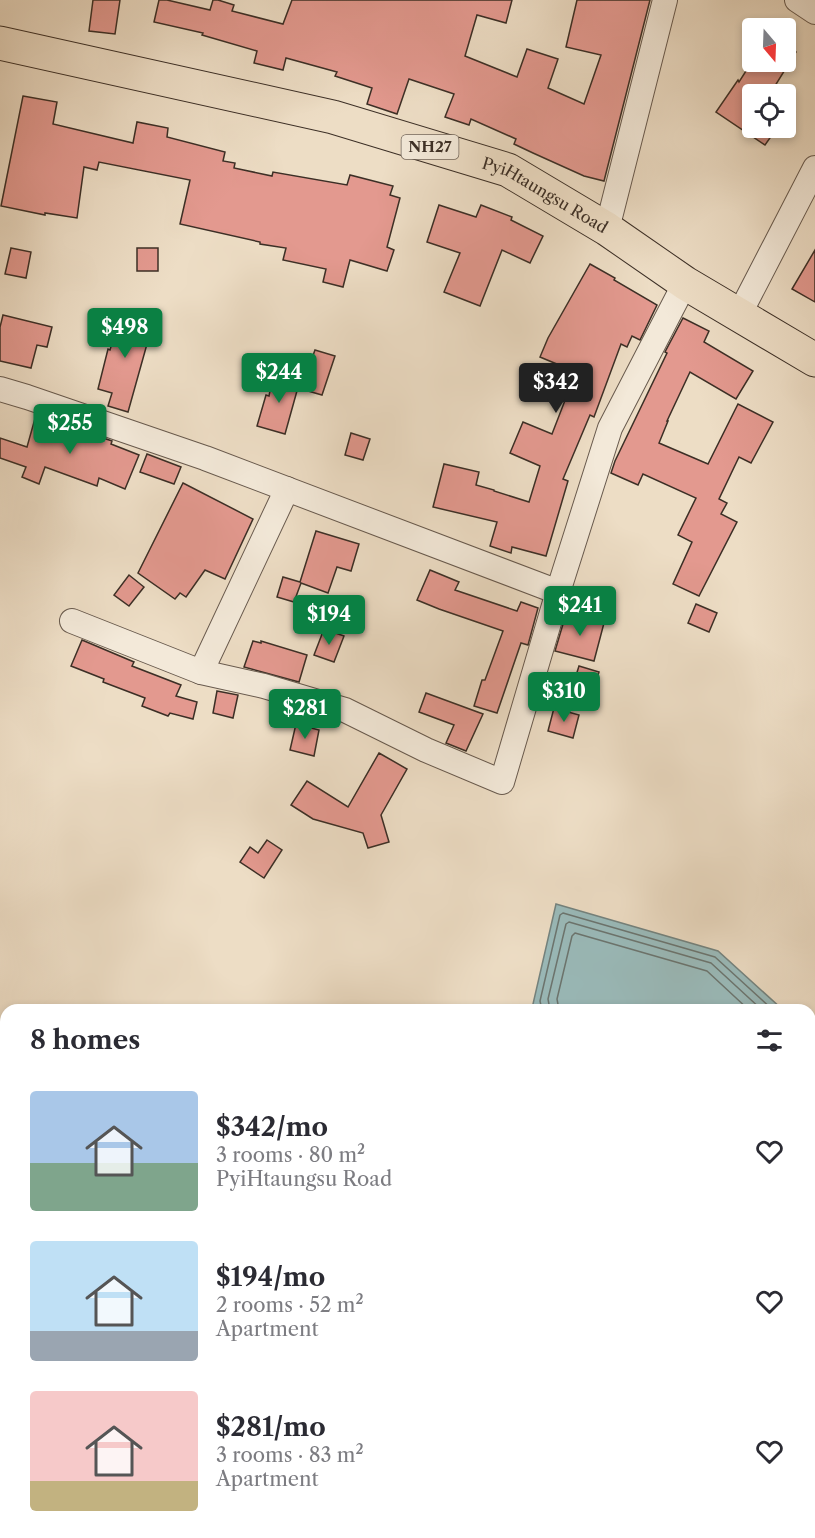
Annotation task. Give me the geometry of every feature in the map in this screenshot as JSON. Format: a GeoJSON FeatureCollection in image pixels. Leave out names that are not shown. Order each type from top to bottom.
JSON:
{"type":"FeatureCollection","features":[{"type":"Feature","properties":{"kind":"highway","name":"PyiHtaungsu Road"},"geometry":{"type":"LineString","coordinates":[[0,43],[333,117],[508,170],[607,229],[685,283],[815,360]]}},
{"type":"Feature","properties":{"kind":"street"},"geometry":{"type":"LineString","coordinates":[[607,229],[665,0]]}},
{"type":"Feature","properties":{"kind":"street"},"geometry":{"type":"LineString","coordinates":[[797,0],[815,12]]}},
{"type":"Feature","properties":{"kind":"street"},"geometry":{"type":"LineString","coordinates":[[740,315],[815,168]]}},
{"type":"Feature","properties":{"kind":"street"},"geometry":{"type":"LineString","coordinates":[[72,621],[201,672],[264,686],[345,710],[426,750],[502,782],[558,592],[610,428],[685,283]]}},
{"type":"Feature","properties":{"kind":"street"},"geometry":{"type":"LineString","coordinates":[[0,389],[205,458],[558,592]]}},
{"type":"Feature","properties":{"kind":"street"},"geometry":{"type":"LineString","coordinates":[[201,672],[286,489]]}},
{"type":"Feature","properties":{"kind":"water"},"geometry":{"type":"Polygon","coordinates":[[[556,904],[718,951],[776,1004],[533,1004],[556,904]]]}},
{"type":"Feature","properties":{"kind":"building"},"geometry":{"type":"Polygon","coordinates":[[[93,0],[120,0],[115,34],[89,31],[93,0]]]}},
{"type":"Feature","properties":{"kind":"building"},"geometry":{"type":"Polygon","coordinates":[[[159,0],[210,10],[213,0],[218,0],[234,5],[232,11],[283,24],[292,0],[512,0],[506,23],[477,15],[465,56],[517,77],[527,49],[558,59],[548,88],[584,104],[601,55],[566,47],[577,0],[650,0],[604,181],[584,176],[533,153],[514,144],[516,139],[471,119],[469,125],[445,117],[454,94],[409,79],[397,114],[367,104],[372,88],[335,76],[337,72],[286,58],[283,70],[254,63],[257,51],[202,35],[203,33],[154,22],[159,0]]]}},
{"type":"Feature","properties":{"kind":"building"},"geometry":{"type":"Polygon","coordinates":[[[745,72],[784,72],[776,84],[742,84],[742,130],[716,112],[738,80],[739,82],[745,72]]]}},
{"type":"Feature","properties":{"kind":"building"},"geometry":{"type":"Polygon","coordinates":[[[23,96],[57,102],[53,124],[133,143],[137,122],[168,128],[167,137],[225,152],[223,161],[235,163],[234,168],[272,176],[273,172],[347,185],[350,175],[393,186],[390,195],[400,198],[387,247],[394,250],[387,271],[350,260],[343,287],[323,282],[326,269],[283,260],[286,248],[260,244],[260,242],[180,224],[190,180],[99,162],[97,170],[84,167],[77,218],[45,213],[45,215],[1,206],[23,96]]]}},
{"type":"Feature","properties":{"kind":"building"},"geometry":{"type":"Polygon","coordinates":[[[755,138],[770,138],[765,145],[755,138]]]}},
{"type":"Feature","properties":{"kind":"building"},"geometry":{"type":"Polygon","coordinates":[[[439,205],[476,217],[481,205],[512,217],[511,220],[543,236],[530,263],[502,250],[480,306],[444,292],[460,253],[427,242],[439,205]]]}},
{"type":"Feature","properties":{"kind":"building"},"geometry":{"type":"Polygon","coordinates":[[[11,248],[31,252],[26,278],[5,274],[11,248]]]}},
{"type":"Feature","properties":{"kind":"building"},"geometry":{"type":"Polygon","coordinates":[[[137,248],[158,248],[158,271],[137,271],[137,248]]]}},
{"type":"Feature","properties":{"kind":"building"},"geometry":{"type":"Polygon","coordinates":[[[815,250],[815,302],[792,289],[815,250]]]}},
{"type":"Feature","properties":{"kind":"building"},"geometry":{"type":"Polygon","coordinates":[[[590,264],[657,305],[640,340],[632,336],[627,347],[621,344],[594,417],[590,415],[563,479],[568,481],[546,556],[512,547],[511,553],[490,546],[497,522],[433,507],[444,464],[479,472],[476,485],[529,502],[540,466],[510,453],[523,422],[552,434],[576,372],[540,357],[548,338],[590,264]]]}},
{"type":"Feature","properties":{"kind":"building"},"geometry":{"type":"Polygon","coordinates":[[[122,310],[154,319],[128,412],[108,406],[112,393],[98,389],[108,349],[110,350],[122,310]]]}},
{"type":"Feature","properties":{"kind":"building"},"geometry":{"type":"Polygon","coordinates":[[[3,315],[52,327],[47,347],[37,345],[31,368],[0,361],[0,327],[3,315]]]}},
{"type":"Feature","properties":{"kind":"building"},"geometry":{"type":"Polygon","coordinates":[[[683,318],[709,331],[704,342],[753,371],[736,399],[690,372],[659,443],[708,464],[738,404],[773,422],[751,463],[739,457],[719,499],[727,503],[721,514],[737,522],[699,596],[673,584],[692,542],[678,535],[696,498],[643,474],[638,485],[611,473],[667,353],[665,352],[683,318]]]}},
{"type":"Feature","properties":{"kind":"building"},"geometry":{"type":"Polygon","coordinates":[[[315,350],[335,356],[322,395],[301,389],[315,350]]]}},
{"type":"Feature","properties":{"kind":"building"},"geometry":{"type":"Polygon","coordinates":[[[273,375],[300,380],[285,434],[257,426],[266,395],[269,396],[273,375]]]}},
{"type":"Feature","properties":{"kind":"building"},"geometry":{"type":"Polygon","coordinates":[[[36,415],[112,441],[111,444],[139,455],[125,489],[99,478],[97,486],[45,467],[39,484],[22,477],[26,467],[0,458],[0,438],[27,447],[36,415]]]}},
{"type":"Feature","properties":{"kind":"building"},"geometry":{"type":"Polygon","coordinates":[[[351,433],[370,439],[363,460],[345,455],[351,433]]]}},
{"type":"Feature","properties":{"kind":"building"},"geometry":{"type":"Polygon","coordinates":[[[147,454],[181,467],[174,484],[140,472],[147,454]]]}},
{"type":"Feature","properties":{"kind":"building"},"geometry":{"type":"Polygon","coordinates":[[[183,483],[253,519],[225,579],[205,570],[186,597],[180,593],[175,599],[138,573],[183,483]]]}},
{"type":"Feature","properties":{"kind":"building"},"geometry":{"type":"Polygon","coordinates":[[[316,531],[359,544],[351,571],[337,567],[328,593],[301,583],[294,602],[277,597],[283,577],[300,582],[316,531]]]}},
{"type":"Feature","properties":{"kind":"building"},"geometry":{"type":"Polygon","coordinates":[[[430,570],[459,582],[455,590],[517,611],[521,602],[538,608],[528,645],[521,643],[497,713],[474,706],[482,680],[485,680],[503,631],[417,600],[430,570]]]}},
{"type":"Feature","properties":{"kind":"building"},"geometry":{"type":"Polygon","coordinates":[[[129,575],[144,587],[129,606],[114,595],[129,575]]]}},
{"type":"Feature","properties":{"kind":"building"},"geometry":{"type":"Polygon","coordinates":[[[696,604],[717,613],[709,632],[688,623],[696,604]]]}},
{"type":"Feature","properties":{"kind":"building"},"geometry":{"type":"Polygon","coordinates":[[[566,614],[604,623],[594,661],[555,651],[566,614]]]}},
{"type":"Feature","properties":{"kind":"building"},"geometry":{"type":"Polygon","coordinates":[[[324,629],[344,636],[334,662],[314,655],[324,629]]]}},
{"type":"Feature","properties":{"kind":"building"},"geometry":{"type":"Polygon","coordinates":[[[82,640],[134,662],[132,666],[181,685],[176,696],[197,702],[193,719],[170,713],[168,716],[142,706],[145,698],[103,682],[104,679],[71,666],[82,640]]]}},
{"type":"Feature","properties":{"kind":"building"},"geometry":{"type":"Polygon","coordinates":[[[253,641],[261,643],[261,641],[307,655],[299,682],[244,667],[253,641]]]}},
{"type":"Feature","properties":{"kind":"building"},"geometry":{"type":"Polygon","coordinates":[[[579,666],[599,672],[589,704],[569,698],[579,666]]]}},
{"type":"Feature","properties":{"kind":"building"},"geometry":{"type":"Polygon","coordinates":[[[217,691],[238,695],[233,718],[213,713],[217,691]]]}},
{"type":"Feature","properties":{"kind":"building"},"geometry":{"type":"Polygon","coordinates":[[[426,693],[483,714],[466,751],[446,743],[454,725],[419,712],[426,693]]]}},
{"type":"Feature","properties":{"kind":"building"},"geometry":{"type":"Polygon","coordinates":[[[554,708],[579,715],[573,738],[548,731],[554,708]]]}},
{"type":"Feature","properties":{"kind":"building"},"geometry":{"type":"Polygon","coordinates":[[[296,724],[319,730],[314,756],[290,750],[296,724]]]}},
{"type":"Feature","properties":{"kind":"building"},"geometry":{"type":"Polygon","coordinates":[[[379,753],[407,769],[381,815],[389,842],[368,848],[363,833],[313,819],[291,805],[307,781],[348,807],[379,753]]]}},
{"type":"Feature","properties":{"kind":"building"},"geometry":{"type":"Polygon","coordinates":[[[267,840],[282,850],[264,878],[240,862],[250,847],[258,853],[267,840]]]}}]}
